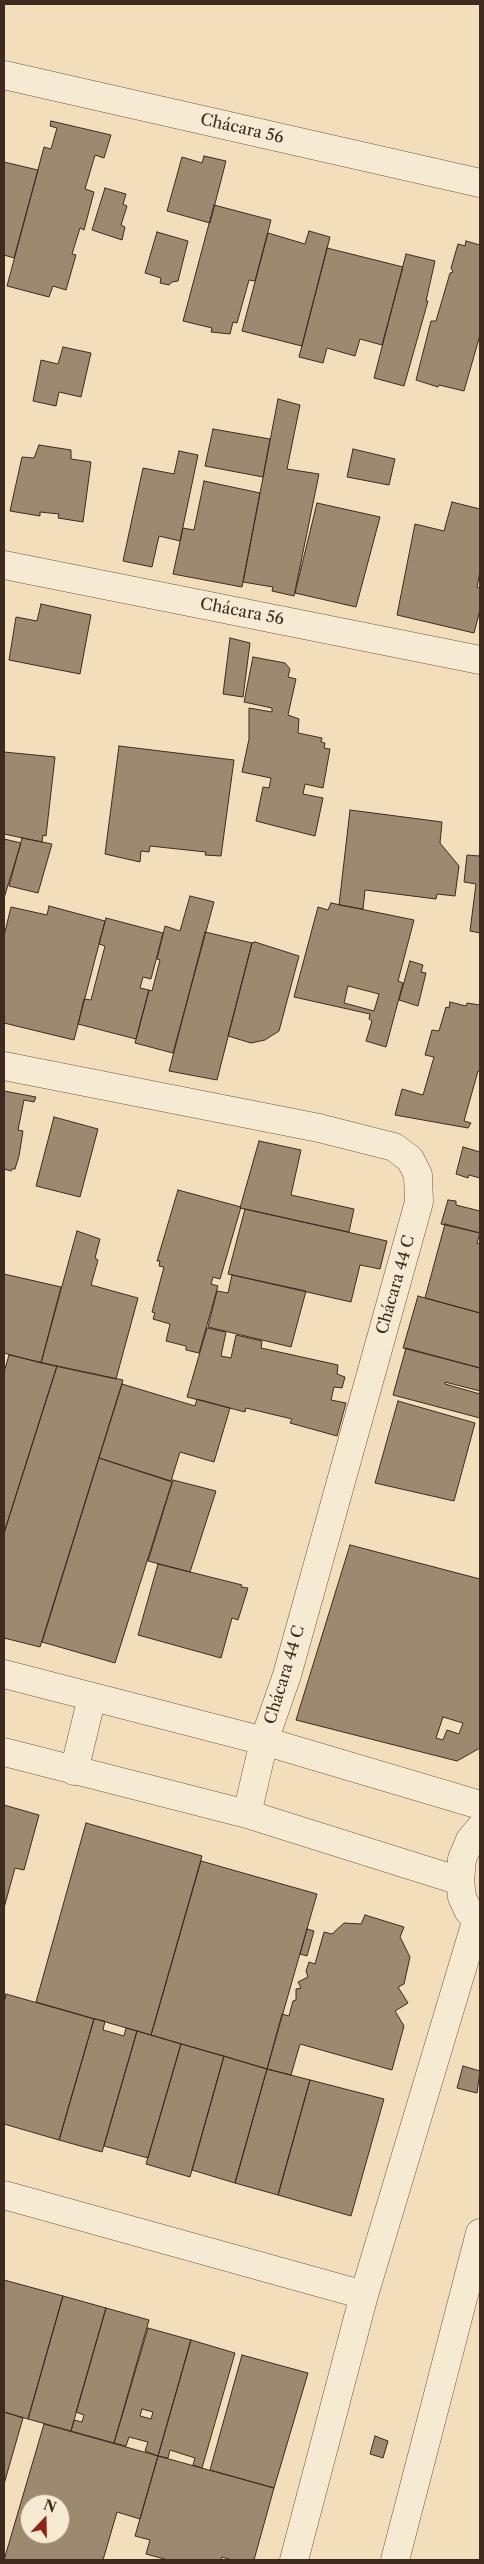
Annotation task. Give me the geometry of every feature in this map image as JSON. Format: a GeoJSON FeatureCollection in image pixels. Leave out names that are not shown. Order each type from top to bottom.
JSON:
{"type":"FeatureCollection","features":[{"type":"Feature","properties":{"kind":"street","name":"Chácara 56"},"geometry":{"type":"LineString","coordinates":[[4,75],[480,183]]}},
{"type":"Feature","properties":{"kind":"street","name":"Chácara 56"},"geometry":{"type":"LineString","coordinates":[[4,565],[480,660]]}},
{"type":"Feature","properties":{"kind":"street","name":"Chácara 44 C"},"geometry":{"type":"LineString","coordinates":[[4,1066],[310,1126],[394,1147],[410,1159],[418,1175],[419,1202],[287,1676],[264,1742],[247,1814]]}},
{"type":"Feature","properties":{"kind":"street"},"geometry":{"type":"LineString","coordinates":[[4,1674],[264,1742],[480,1805]]}},
{"type":"Feature","properties":{"kind":"street"},"geometry":{"type":"LineString","coordinates":[[74,1771],[92,1697]]}},
{"type":"Feature","properties":{"kind":"street"},"geometry":{"type":"LineString","coordinates":[[4,1752],[247,1814],[460,1882]]}},
{"type":"Feature","properties":{"kind":"street"},"geometry":{"type":"LineString","coordinates":[[294,2560],[364,2295],[469,1987],[478,1924],[462,1897],[460,1882],[462,1860],[470,1840],[480,1828]]}},
{"type":"Feature","properties":{"kind":"street"},"geometry":{"type":"LineString","coordinates":[[4,2195],[364,2295]]}},
{"type":"Feature","properties":{"kind":"street"},"geometry":{"type":"LineString","coordinates":[[395,2560],[480,2233]]}},
{"type":"Feature","properties":{"kind":"building"},"geometry":{"type":"Polygon","coordinates":[[[51,121],[111,135],[104,158],[95,155],[85,189],[94,192],[84,230],[80,228],[72,254],[76,255],[66,290],[53,286],[49,297],[7,286],[44,147],[51,149],[57,128],[50,126],[51,121]]]}},
{"type":"Feature","properties":{"kind":"building"},"geometry":{"type":"Polygon","coordinates":[[[204,156],[226,161],[210,223],[167,211],[182,157],[202,163],[204,156]]]}},
{"type":"Feature","properties":{"kind":"building"},"geometry":{"type":"Polygon","coordinates":[[[4,162],[38,170],[14,258],[4,255],[4,162]]]}},
{"type":"Feature","properties":{"kind":"building"},"geometry":{"type":"Polygon","coordinates":[[[105,188],[126,194],[123,204],[127,206],[121,225],[125,227],[122,240],[92,230],[105,188]]]}},
{"type":"Feature","properties":{"kind":"building"},"geometry":{"type":"Polygon","coordinates":[[[214,205],[271,220],[255,281],[249,280],[237,323],[233,322],[230,334],[211,332],[212,328],[183,321],[214,205]]]}},
{"type":"Feature","properties":{"kind":"building"},"geometry":{"type":"Polygon","coordinates":[[[309,231],[330,237],[302,346],[242,331],[268,233],[305,244],[309,231]]]}},
{"type":"Feature","properties":{"kind":"building"},"geometry":{"type":"Polygon","coordinates":[[[157,232],[188,241],[178,281],[172,282],[169,285],[160,283],[161,278],[145,273],[157,232]]]}},
{"type":"Feature","properties":{"kind":"building"},"geometry":{"type":"Polygon","coordinates":[[[466,241],[480,245],[480,335],[464,391],[439,385],[438,387],[416,380],[431,321],[436,321],[450,273],[453,272],[451,268],[458,244],[465,246],[466,241]]]}},
{"type":"Feature","properties":{"kind":"building"},"geometry":{"type":"Polygon","coordinates":[[[327,248],[403,267],[382,345],[360,339],[355,356],[327,348],[323,363],[299,357],[327,248]]]}},
{"type":"Feature","properties":{"kind":"building"},"geometry":{"type":"Polygon","coordinates":[[[406,254],[435,261],[426,301],[428,301],[404,386],[374,378],[406,254]]]}},
{"type":"Feature","properties":{"kind":"building"},"geometry":{"type":"Polygon","coordinates":[[[63,347],[91,353],[81,397],[59,392],[56,406],[33,401],[41,360],[58,364],[63,347]]]}},
{"type":"Feature","properties":{"kind":"building"},"geometry":{"type":"Polygon","coordinates":[[[278,399],[300,405],[287,469],[319,474],[294,596],[272,591],[273,587],[243,582],[278,399]]]}},
{"type":"Feature","properties":{"kind":"building"},"geometry":{"type":"Polygon","coordinates":[[[213,429],[270,439],[263,477],[205,466],[213,429]]]}},
{"type":"Feature","properties":{"kind":"building"},"geometry":{"type":"Polygon","coordinates":[[[39,445],[71,450],[71,459],[91,462],[83,522],[58,518],[59,514],[40,512],[40,516],[10,511],[22,457],[34,458],[39,445]]]}},
{"type":"Feature","properties":{"kind":"building"},"geometry":{"type":"Polygon","coordinates":[[[353,449],[395,459],[389,485],[347,477],[353,449]]]}},
{"type":"Feature","properties":{"kind":"building"},"geometry":{"type":"Polygon","coordinates":[[[179,451],[198,455],[180,541],[159,536],[152,567],[123,561],[143,468],[174,474],[179,451]]]}},
{"type":"Feature","properties":{"kind":"building"},"geometry":{"type":"Polygon","coordinates":[[[204,481],[260,493],[242,587],[173,574],[183,528],[194,530],[204,481]]]}},
{"type":"Feature","properties":{"kind":"building"},"geometry":{"type":"Polygon","coordinates":[[[452,502],[480,509],[480,572],[477,587],[480,588],[480,610],[474,633],[397,615],[415,524],[444,531],[452,502]]]}},
{"type":"Feature","properties":{"kind":"building"},"geometry":{"type":"Polygon","coordinates":[[[317,503],[380,517],[356,607],[295,593],[317,503]]]}},
{"type":"Feature","properties":{"kind":"building"},"geometry":{"type":"Polygon","coordinates":[[[41,604],[91,615],[80,674],[9,660],[16,617],[37,621],[41,604]]]}},
{"type":"Feature","properties":{"kind":"building"},"geometry":{"type":"Polygon","coordinates":[[[230,638],[250,643],[243,697],[223,694],[230,638]]]}},
{"type":"Feature","properties":{"kind":"building"},"geometry":{"type":"Polygon","coordinates":[[[253,657],[285,663],[290,669],[288,677],[296,679],[288,715],[299,719],[298,733],[322,738],[321,742],[325,743],[324,748],[330,749],[323,788],[305,784],[303,794],[323,798],[315,836],[256,821],[263,787],[269,788],[271,778],[242,772],[249,739],[249,708],[272,712],[272,708],[244,702],[253,657]]]}},
{"type":"Feature","properties":{"kind":"building"},"geometry":{"type":"Polygon","coordinates":[[[119,746],[234,760],[221,856],[205,855],[206,852],[150,846],[149,852],[141,851],[140,862],[105,854],[119,746]]]}},
{"type":"Feature","properties":{"kind":"building"},"geometry":{"type":"Polygon","coordinates":[[[4,752],[55,757],[46,836],[43,835],[42,842],[4,834],[4,752]]]}},
{"type":"Feature","properties":{"kind":"building"},"geometry":{"type":"Polygon","coordinates":[[[350,810],[442,822],[440,843],[459,866],[455,896],[437,894],[436,899],[365,890],[363,909],[339,905],[350,810]]]}},
{"type":"Feature","properties":{"kind":"building"},"geometry":{"type":"Polygon","coordinates":[[[22,838],[52,844],[38,893],[9,886],[22,838]]]}},
{"type":"Feature","properties":{"kind":"building"},"geometry":{"type":"Polygon","coordinates":[[[4,839],[21,843],[4,898],[4,839]]]}},
{"type":"Feature","properties":{"kind":"building"},"geometry":{"type":"Polygon","coordinates":[[[480,851],[480,933],[470,931],[476,884],[464,882],[467,855],[479,856],[480,851]]]}},
{"type":"Feature","properties":{"kind":"building"},"geometry":{"type":"Polygon","coordinates":[[[190,896],[214,902],[173,1053],[135,1043],[149,990],[152,991],[160,960],[157,959],[165,926],[180,931],[190,896]]]}},
{"type":"Feature","properties":{"kind":"building"},"geometry":{"type":"Polygon","coordinates":[[[331,903],[414,920],[398,981],[403,983],[386,1047],[366,1041],[372,1021],[369,1019],[370,1014],[294,997],[318,907],[328,910],[331,903]],[[348,986],[344,1003],[374,1011],[379,994],[348,986]]]}},
{"type":"Feature","properties":{"kind":"building"},"geometry":{"type":"Polygon","coordinates":[[[49,906],[105,921],[74,1040],[4,1023],[4,936],[11,907],[47,915],[49,906]]]}},
{"type":"Feature","properties":{"kind":"building"},"geometry":{"type":"Polygon","coordinates":[[[106,918],[163,933],[151,979],[143,977],[140,988],[149,990],[136,1039],[78,1024],[84,999],[91,1000],[105,946],[99,944],[106,918]]]}},
{"type":"Feature","properties":{"kind":"building"},"geometry":{"type":"Polygon","coordinates":[[[205,932],[252,943],[217,1080],[169,1071],[205,932]]]}},
{"type":"Feature","properties":{"kind":"building"},"geometry":{"type":"Polygon","coordinates":[[[255,942],[299,956],[279,1031],[265,1040],[251,1043],[228,1036],[252,943],[255,942]]]}},
{"type":"Feature","properties":{"kind":"building"},"geometry":{"type":"Polygon","coordinates":[[[410,961],[423,965],[421,972],[426,973],[418,1006],[399,1000],[410,961]]]}},
{"type":"Feature","properties":{"kind":"building"},"geometry":{"type":"Polygon","coordinates":[[[450,1002],[466,1006],[467,1003],[480,1005],[480,1071],[478,1071],[464,1121],[471,1123],[468,1128],[395,1115],[402,1089],[423,1095],[434,1057],[425,1055],[432,1030],[439,1031],[446,1007],[449,1008],[450,1002]]]}},
{"type":"Feature","properties":{"kind":"building"},"geometry":{"type":"Polygon","coordinates":[[[4,1091],[36,1097],[34,1102],[24,1100],[18,1130],[23,1131],[19,1156],[15,1169],[11,1171],[4,1169],[4,1091]]]}},
{"type":"Feature","properties":{"kind":"building"},"geometry":{"type":"Polygon","coordinates":[[[54,1117],[98,1129],[80,1197],[36,1186],[54,1117]]]}},
{"type":"Feature","properties":{"kind":"building"},"geometry":{"type":"Polygon","coordinates":[[[259,1141],[301,1150],[291,1195],[354,1209],[349,1232],[240,1208],[259,1141]]]}},
{"type":"Feature","properties":{"kind":"building"},"geometry":{"type":"Polygon","coordinates":[[[463,1147],[480,1152],[480,1178],[469,1175],[468,1178],[456,1174],[463,1147]]]}},
{"type":"Feature","properties":{"kind":"building"},"geometry":{"type":"Polygon","coordinates":[[[178,1190],[241,1207],[220,1279],[213,1277],[211,1284],[218,1286],[199,1353],[186,1350],[186,1346],[166,1341],[170,1324],[153,1319],[155,1313],[152,1312],[164,1267],[159,1266],[160,1261],[157,1261],[178,1190]]]}},
{"type":"Feature","properties":{"kind":"building"},"geometry":{"type":"Polygon","coordinates":[[[448,1200],[456,1201],[456,1205],[480,1211],[480,1233],[441,1224],[448,1200]]]}},
{"type":"Feature","properties":{"kind":"building"},"geometry":{"type":"Polygon","coordinates":[[[245,1209],[387,1241],[380,1269],[360,1265],[351,1302],[228,1274],[245,1209]]]}},
{"type":"Feature","properties":{"kind":"building"},"geometry":{"type":"Polygon","coordinates":[[[445,1224],[480,1233],[477,1243],[480,1244],[480,1313],[425,1298],[445,1224]]]}},
{"type":"Feature","properties":{"kind":"building"},"geometry":{"type":"Polygon","coordinates":[[[77,1231],[100,1239],[95,1258],[98,1260],[91,1285],[138,1298],[116,1379],[41,1363],[77,1231]]]}},
{"type":"Feature","properties":{"kind":"building"},"geometry":{"type":"Polygon","coordinates":[[[4,1274],[61,1287],[41,1363],[4,1353],[4,1274]]]}},
{"type":"Feature","properties":{"kind":"building"},"geometry":{"type":"Polygon","coordinates":[[[232,1275],[306,1291],[291,1347],[208,1327],[217,1291],[228,1293],[232,1275]]]}},
{"type":"Feature","properties":{"kind":"building"},"geometry":{"type":"Polygon","coordinates":[[[418,1296],[480,1313],[480,1368],[403,1348],[418,1296]]]}},
{"type":"Feature","properties":{"kind":"building"},"geometry":{"type":"Polygon","coordinates":[[[207,1328],[226,1332],[221,1356],[231,1358],[236,1335],[262,1341],[261,1348],[338,1365],[337,1374],[345,1377],[342,1388],[334,1387],[331,1400],[346,1403],[337,1436],[290,1423],[292,1419],[246,1408],[245,1412],[187,1397],[207,1328]]]}},
{"type":"Feature","properties":{"kind":"building"},"geometry":{"type":"Polygon","coordinates":[[[406,1348],[480,1368],[480,1391],[445,1382],[445,1384],[480,1394],[480,1418],[393,1395],[406,1348]]]}},
{"type":"Feature","properties":{"kind":"building"},"geometry":{"type":"Polygon","coordinates":[[[9,1355],[57,1366],[4,1533],[4,1372],[9,1355]]]}},
{"type":"Feature","properties":{"kind":"building"},"geometry":{"type":"Polygon","coordinates":[[[57,1366],[123,1380],[40,1647],[4,1638],[4,1533],[57,1366]]]}},
{"type":"Feature","properties":{"kind":"building"},"geometry":{"type":"Polygon","coordinates":[[[122,1384],[195,1406],[197,1399],[230,1408],[214,1462],[180,1452],[171,1481],[99,1458],[122,1384]]]}},
{"type":"Feature","properties":{"kind":"building"},"geometry":{"type":"Polygon","coordinates":[[[398,1401],[475,1423],[454,1501],[375,1483],[398,1401]]]}},
{"type":"Feature","properties":{"kind":"building"},"geometry":{"type":"Polygon","coordinates":[[[99,1458],[172,1482],[115,1663],[42,1642],[99,1458]]]}},
{"type":"Feature","properties":{"kind":"building"},"geometry":{"type":"Polygon","coordinates":[[[173,1480],[216,1491],[190,1572],[148,1561],[173,1480]]]}},
{"type":"Feature","properties":{"kind":"building"},"geometry":{"type":"Polygon","coordinates":[[[350,1545],[480,1579],[480,1748],[457,1761],[296,1720],[350,1545]],[[443,1717],[436,1738],[443,1740],[447,1730],[459,1734],[463,1723],[443,1717]]]}},
{"type":"Feature","properties":{"kind":"building"},"geometry":{"type":"Polygon","coordinates":[[[158,1564],[248,1588],[238,1620],[232,1618],[221,1658],[138,1635],[158,1564]]]}},
{"type":"Feature","properties":{"kind":"building"},"geometry":{"type":"Polygon","coordinates":[[[4,1805],[39,1815],[24,1870],[15,1868],[4,1908],[4,1805]]]}},
{"type":"Feature","properties":{"kind":"building"},"geometry":{"type":"Polygon","coordinates":[[[86,1823],[202,1856],[151,2035],[36,2002],[86,1823]]]}},
{"type":"Feature","properties":{"kind":"building"},"geometry":{"type":"Polygon","coordinates":[[[201,1861],[317,1894],[267,2069],[151,2035],[201,1861]]]}},
{"type":"Feature","properties":{"kind":"building"},"geometry":{"type":"Polygon","coordinates":[[[365,1915],[404,1927],[400,1937],[410,1957],[404,1984],[398,1987],[408,2003],[395,2011],[404,2026],[392,2070],[300,2044],[291,2075],[267,2069],[282,2014],[289,2016],[293,2001],[296,2000],[296,1989],[301,1988],[298,1982],[308,1977],[306,1971],[309,1962],[315,1964],[324,1932],[332,1934],[344,1923],[361,1924],[365,1915]]]}},
{"type":"Feature","properties":{"kind":"building"},"geometry":{"type":"Polygon","coordinates":[[[307,1929],[314,1931],[307,1956],[300,1954],[307,1929]]]}},
{"type":"Feature","properties":{"kind":"building"},"geometry":{"type":"Polygon","coordinates":[[[6,1994],[94,2019],[59,2140],[4,2124],[4,2003],[6,1994]]]}},
{"type":"Feature","properties":{"kind":"building"},"geometry":{"type":"Polygon","coordinates":[[[94,2019],[105,2021],[103,2030],[124,2036],[126,2028],[137,2031],[102,2152],[59,2140],[94,2019]]]}},
{"type":"Feature","properties":{"kind":"building"},"geometry":{"type":"Polygon","coordinates":[[[137,2031],[181,2044],[148,2158],[104,2146],[137,2031]]]}},
{"type":"Feature","properties":{"kind":"building"},"geometry":{"type":"Polygon","coordinates":[[[181,2044],[224,2056],[190,2177],[146,2164],[181,2044]]]}},
{"type":"Feature","properties":{"kind":"building"},"geometry":{"type":"Polygon","coordinates":[[[224,2056],[267,2069],[235,2183],[192,2170],[224,2056]]]}},
{"type":"Feature","properties":{"kind":"building"},"geometry":{"type":"Polygon","coordinates":[[[463,2066],[480,2071],[477,2093],[457,2088],[463,2066]]]}},
{"type":"Feature","properties":{"kind":"building"},"geometry":{"type":"Polygon","coordinates":[[[267,2069],[310,2080],[278,2195],[235,2183],[267,2069]]]}},
{"type":"Feature","properties":{"kind":"building"},"geometry":{"type":"Polygon","coordinates":[[[310,2080],[384,2099],[351,2216],[278,2195],[310,2080]]]}},
{"type":"Feature","properties":{"kind":"building"},"geometry":{"type":"Polygon","coordinates":[[[4,2280],[63,2296],[28,2419],[4,2412],[4,2280]]]}},
{"type":"Feature","properties":{"kind":"building"},"geometry":{"type":"Polygon","coordinates":[[[63,2296],[106,2308],[71,2431],[28,2419],[63,2296]]]}},
{"type":"Feature","properties":{"kind":"building"},"geometry":{"type":"Polygon","coordinates":[[[106,2308],[149,2320],[114,2443],[71,2431],[74,2420],[82,2422],[84,2415],[76,2412],[106,2308]]]}},
{"type":"Feature","properties":{"kind":"building"},"geometry":{"type":"Polygon","coordinates":[[[148,2328],[191,2340],[158,2456],[145,2451],[148,2442],[129,2437],[126,2446],[114,2443],[148,2328]],[[142,2409],[140,2416],[151,2419],[153,2412],[142,2409]]]}},
{"type":"Feature","properties":{"kind":"building"},"geometry":{"type":"Polygon","coordinates":[[[191,2340],[235,2353],[202,2468],[193,2465],[195,2458],[170,2450],[168,2458],[158,2456],[191,2340]]]}},
{"type":"Feature","properties":{"kind":"building"},"geometry":{"type":"Polygon","coordinates":[[[242,2355],[308,2373],[274,2488],[210,2470],[242,2355]]]}},
{"type":"Feature","properties":{"kind":"building"},"geometry":{"type":"Polygon","coordinates":[[[4,2412],[23,2418],[4,2484],[4,2412]]]}},
{"type":"Feature","properties":{"kind":"building"},"geometry":{"type":"Polygon","coordinates":[[[44,2424],[158,2456],[140,2519],[117,2512],[103,2560],[4,2560],[20,2506],[20,2544],[70,2544],[70,2494],[23,2494],[44,2424]]]}},
{"type":"Feature","properties":{"kind":"building"},"geometry":{"type":"Polygon","coordinates":[[[375,2436],[388,2441],[383,2458],[370,2454],[375,2436]]]}},
{"type":"Feature","properties":{"kind":"building"},"geometry":{"type":"Polygon","coordinates":[[[158,2456],[274,2488],[254,2560],[232,2560],[222,2557],[221,2560],[168,2560],[146,2554],[150,2540],[135,2536],[158,2456]]]}}]}
